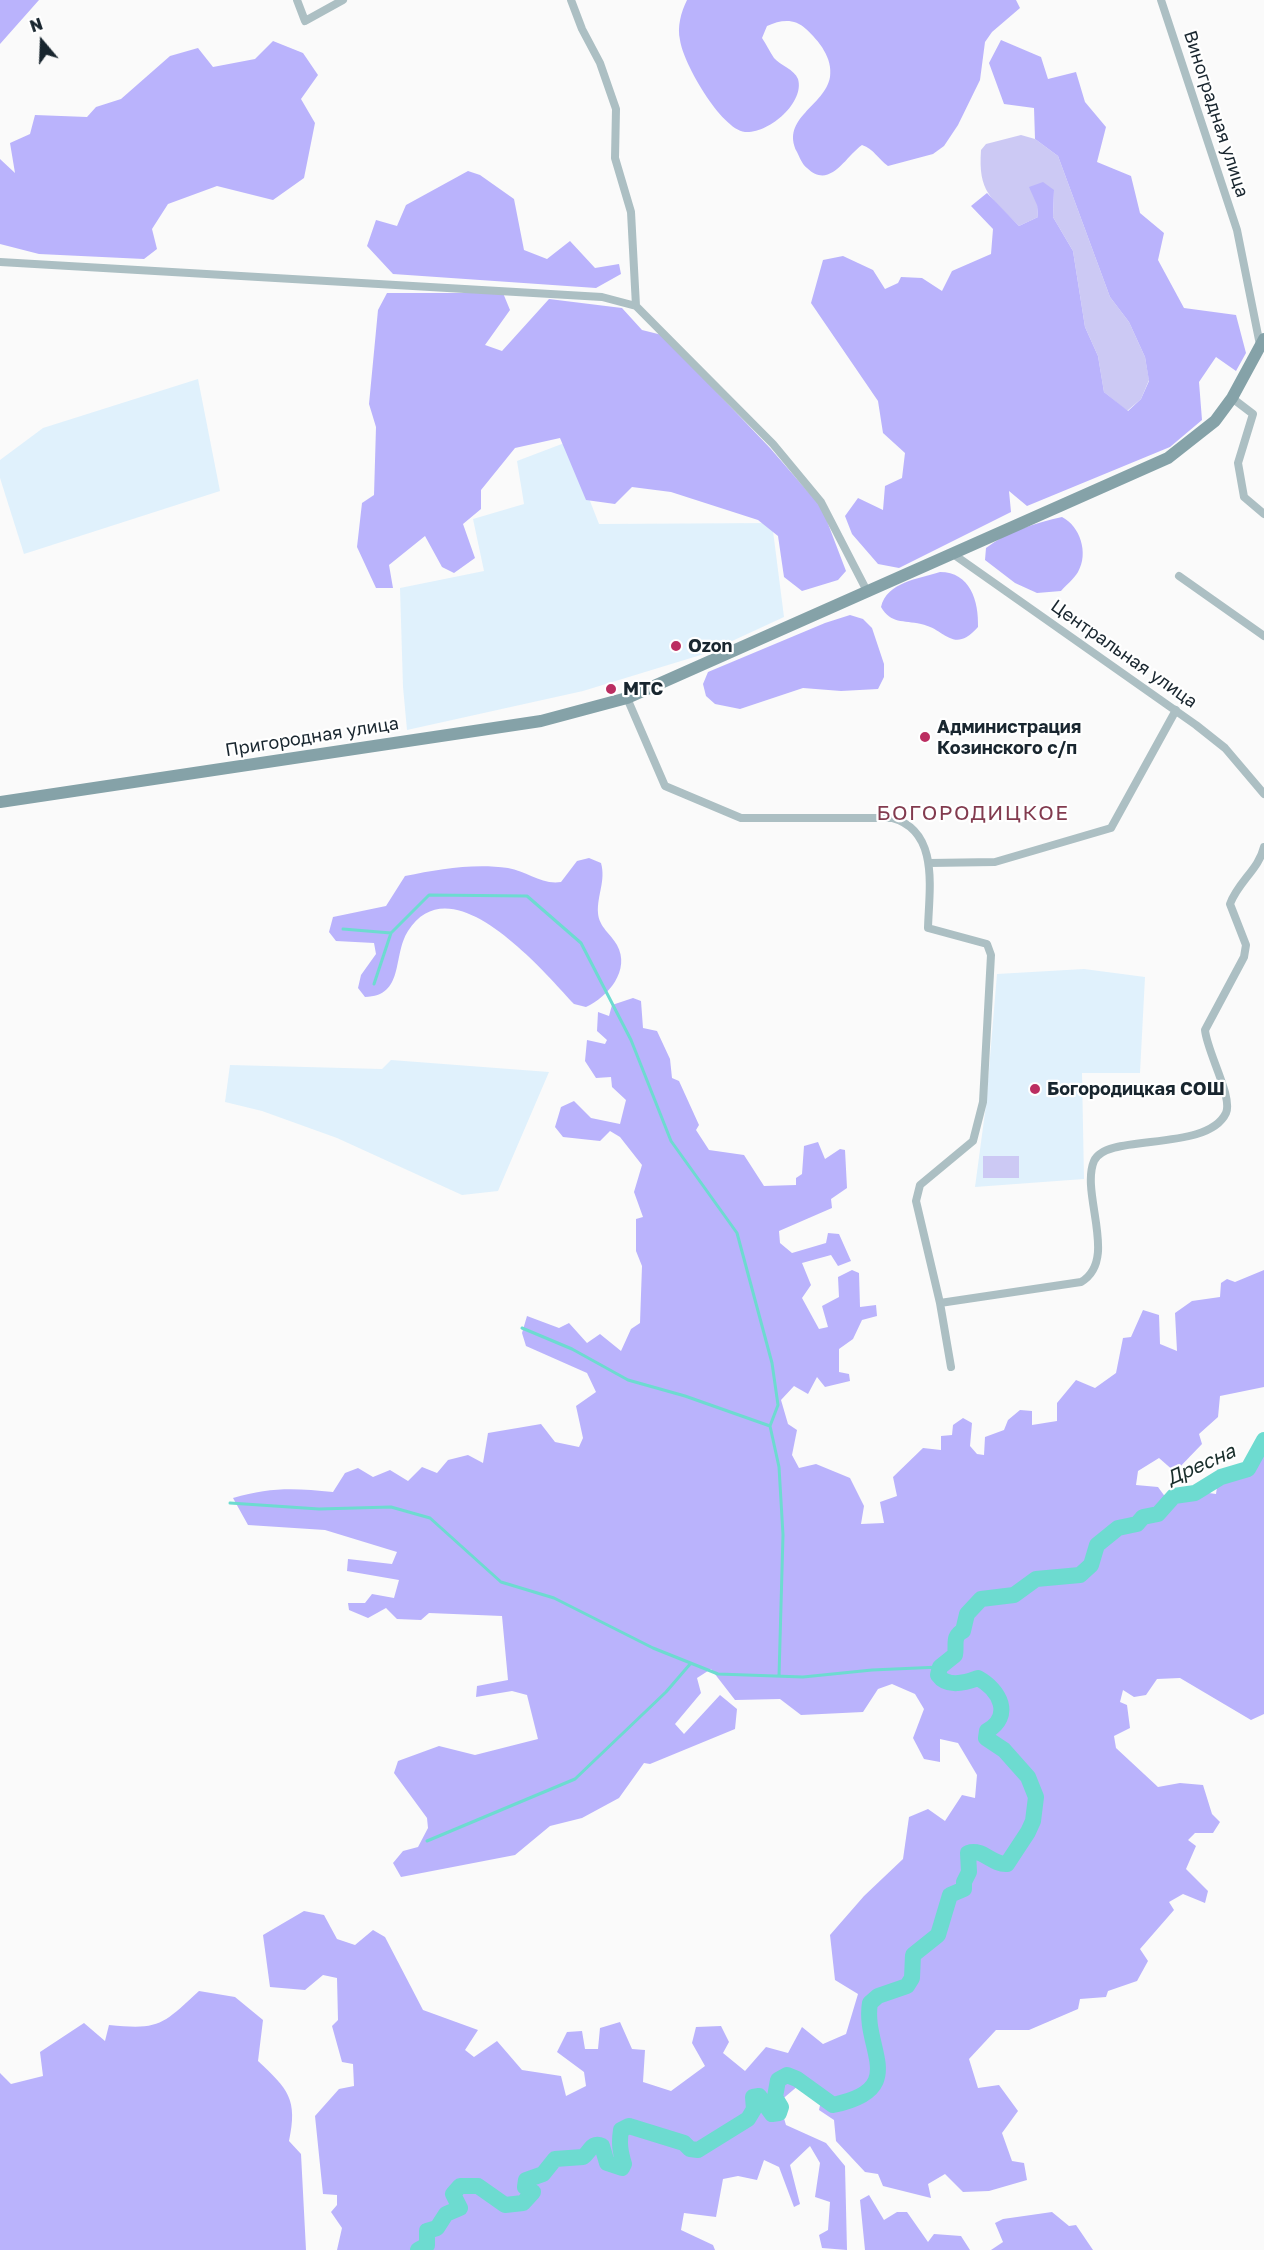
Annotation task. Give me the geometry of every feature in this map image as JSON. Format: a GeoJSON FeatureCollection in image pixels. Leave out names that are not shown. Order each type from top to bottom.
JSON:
{"type":"FeatureCollection","features":[{"type":"Feature","properties":{"kind":"street"},"geometry":{"type":"LineString","coordinates":[[297,0],[305,21],[343,0]]}},
{"type":"Feature","properties":{"kind":"street"},"geometry":{"type":"LineString","coordinates":[[571,0],[582,29],[600,63],[616,109],[615,158],[631,212],[636,306]]}},
{"type":"Feature","properties":{"kind":"street","name":"Виноградная улица"},"geometry":{"type":"LineString","coordinates":[[1161,0],[1237,230],[1262,342]]}},
{"type":"Feature","properties":{"kind":"street"},"geometry":{"type":"LineString","coordinates":[[0,262],[602,297],[636,306],[773,444],[821,502],[868,593]]}},
{"type":"Feature","properties":{"kind":"street","name":"Пригородная улица"},"geometry":{"type":"LineString","coordinates":[[0,802],[540,721],[627,698],[1168,458],[1215,421],[1232,398],[1262,342]]}},
{"type":"Feature","properties":{"kind":"street"},"geometry":{"type":"LineString","coordinates":[[1232,398],[1253,414],[1238,464],[1244,497],[1264,514]]}},
{"type":"Feature","properties":{"kind":"street","name":"Центральная улица"},"geometry":{"type":"LineString","coordinates":[[953,554],[1176,710],[1225,748],[1264,794]]}},
{"type":"Feature","properties":{"kind":"street"},"geometry":{"type":"LineString","coordinates":[[1179,576],[1264,636]]}},
{"type":"Feature","properties":{"kind":"street"},"geometry":{"type":"LineString","coordinates":[[627,698],[665,786],[741,818],[892,818],[911,826],[916,832],[929,863],[928,928],[987,944],[990,955],[983,1102],[973,1141],[920,1185],[916,1201],[940,1303],[951,1367]]}},
{"type":"Feature","properties":{"kind":"street"},"geometry":{"type":"LineString","coordinates":[[929,863],[995,862],[1111,828],[1176,710]]}},
{"type":"Feature","properties":{"kind":"street"},"geometry":{"type":"LineString","coordinates":[[940,1303],[1081,1282],[1091,1276],[1096,1268],[1098,1252],[1092,1168],[1099,1152],[1112,1146],[1160,1143],[1217,1124],[1225,1115],[1228,1097],[1206,1042],[1205,1030],[1245,957],[1246,945],[1230,904],[1234,892],[1262,858],[1264,847]]}},
{"type":"Feature","properties":{"kind":"shaded area"},"geometry":{"type":"Polygon","coordinates":[[[0,0],[39,0],[0,44],[0,0]]]}},
{"type":"Feature","properties":{"kind":"shaded area"},"geometry":{"type":"Polygon","coordinates":[[[687,0],[1016,0],[1020,8],[992,32],[985,42],[980,80],[958,125],[944,146],[933,154],[888,166],[870,149],[862,145],[837,169],[830,174],[823,175],[815,174],[804,165],[793,140],[794,130],[799,121],[820,96],[830,77],[829,63],[820,44],[797,23],[782,21],[767,26],[762,38],[774,58],[796,76],[799,88],[796,98],[783,115],[764,128],[745,132],[725,120],[705,94],[688,64],[679,30],[681,15],[687,0]]]}},
{"type":"Feature","properties":{"kind":"shaded area"},"geometry":{"type":"Polygon","coordinates":[[[1001,40],[1041,57],[1048,79],[1076,72],[1085,102],[1106,127],[1097,162],[1131,176],[1140,213],[1164,233],[1158,260],[1184,308],[1236,315],[1246,353],[1236,371],[1216,357],[1199,382],[1202,420],[1170,447],[1027,506],[1009,491],[1011,512],[899,568],[878,564],[852,534],[845,516],[858,498],[883,510],[885,486],[902,478],[905,453],[883,433],[878,401],[811,303],[823,260],[843,256],[873,270],[885,289],[898,283],[901,277],[922,278],[942,291],[952,271],[991,254],[993,229],[971,206],[987,193],[1019,226],[1038,217],[1037,205],[1029,187],[1043,182],[1054,190],[1053,217],[1073,251],[1085,327],[1098,356],[1104,392],[1128,411],[1141,399],[1149,381],[1145,357],[1129,322],[1110,297],[1058,156],[1035,139],[1034,108],[1004,104],[989,63],[1001,40]]]}},
{"type":"Feature","properties":{"kind":"shaded area"},"geometry":{"type":"Polygon","coordinates":[[[273,41],[303,53],[318,75],[301,99],[315,123],[304,178],[273,200],[217,186],[168,204],[152,229],[157,249],[144,259],[39,254],[0,244],[0,159],[15,173],[10,143],[30,134],[35,115],[87,117],[96,107],[121,99],[170,56],[198,48],[213,67],[255,59],[273,41]]]}},
{"type":"Feature","properties":{"kind":"shaded area"},"geometry":{"type":"Polygon","coordinates":[[[1021,135],[1035,139],[1058,156],[1110,297],[1129,322],[1145,357],[1149,380],[1141,399],[1127,411],[1104,392],[1098,356],[1085,327],[1073,251],[1053,217],[1054,190],[1037,205],[1038,217],[1019,226],[994,201],[984,185],[981,150],[986,144],[1021,135]]]}},
{"type":"Feature","properties":{"kind":"shaded area"},"geometry":{"type":"Polygon","coordinates":[[[468,171],[480,175],[514,199],[524,250],[547,259],[570,241],[595,268],[619,264],[621,274],[596,288],[393,274],[367,246],[376,220],[397,226],[406,205],[468,171]]]}},
{"type":"Feature","properties":{"kind":"shaded area"},"geometry":{"type":"Polygon","coordinates":[[[387,293],[503,293],[510,310],[485,345],[502,351],[549,299],[622,308],[642,330],[662,335],[770,448],[822,508],[846,571],[838,580],[802,591],[784,577],[778,536],[758,520],[671,492],[632,487],[615,504],[586,500],[560,438],[515,448],[481,490],[481,509],[463,524],[475,558],[454,573],[442,567],[425,536],[389,565],[393,588],[376,588],[357,547],[362,503],[374,495],[376,427],[369,404],[378,310],[387,293]]]}},
{"type":"Feature","properties":{"kind":"shaded area"},"geometry":{"type":"Polygon","coordinates":[[[198,379],[220,491],[24,554],[0,478],[0,460],[43,428],[198,379]]]}},
{"type":"Feature","properties":{"kind":"shaded area"},"geometry":{"type":"Polygon","coordinates":[[[567,442],[599,524],[772,523],[784,617],[704,654],[583,691],[407,730],[403,687],[400,588],[484,571],[473,519],[524,504],[517,461],[567,442]]]}},
{"type":"Feature","properties":{"kind":"shaded area"},"geometry":{"type":"Polygon","coordinates":[[[1062,517],[1078,533],[1083,557],[1078,572],[1061,591],[1037,593],[1015,583],[985,560],[986,548],[1004,537],[1032,525],[1062,517]]]}},
{"type":"Feature","properties":{"kind":"shaded area"},"geometry":{"type":"Polygon","coordinates":[[[940,572],[959,577],[971,590],[977,607],[978,627],[962,639],[950,638],[921,624],[893,619],[881,607],[884,599],[897,587],[940,572]]]}},
{"type":"Feature","properties":{"kind":"shaded area"},"geometry":{"type":"Polygon","coordinates":[[[850,615],[863,619],[872,628],[884,664],[884,677],[878,689],[841,691],[803,688],[740,709],[715,704],[706,696],[703,684],[708,672],[825,623],[850,615]]]}},
{"type":"Feature","properties":{"kind":"shaded area"},"geometry":{"type":"Polygon","coordinates":[[[589,858],[601,863],[598,913],[603,926],[617,945],[621,954],[621,964],[615,982],[609,990],[586,1007],[574,1004],[519,948],[496,929],[472,915],[448,909],[426,913],[408,931],[403,941],[392,982],[378,995],[365,997],[358,988],[361,975],[376,954],[374,943],[336,941],[329,932],[333,917],[386,906],[405,876],[482,866],[508,868],[547,882],[561,882],[577,861],[589,858]]]}},
{"type":"Feature","properties":{"kind":"shaded area","name":"Богородицкая СОШ"},"geometry":{"type":"Polygon","coordinates":[[[1084,969],[1145,977],[1140,1073],[1082,1073],[1084,1179],[975,1187],[986,1105],[997,974],[1084,969]]]}},
{"type":"Feature","properties":{"kind":"shaded area"},"geometry":{"type":"Polygon","coordinates":[[[633,998],[641,1001],[643,1028],[657,1031],[670,1059],[672,1078],[679,1081],[699,1125],[696,1130],[709,1150],[744,1155],[764,1186],[796,1185],[796,1178],[802,1174],[804,1146],[818,1142],[825,1159],[840,1149],[845,1150],[847,1188],[831,1199],[832,1208],[779,1231],[780,1243],[792,1253],[826,1243],[828,1233],[839,1234],[851,1261],[838,1266],[831,1255],[802,1263],[811,1285],[802,1298],[819,1329],[828,1327],[822,1306],[839,1297],[838,1277],[852,1270],[859,1273],[860,1307],[876,1305],[877,1316],[862,1320],[853,1339],[839,1349],[839,1372],[849,1374],[850,1381],[825,1387],[817,1377],[808,1394],[794,1386],[781,1400],[788,1424],[797,1430],[792,1455],[799,1468],[816,1464],[850,1478],[864,1506],[861,1524],[884,1523],[880,1502],[897,1496],[893,1477],[923,1448],[941,1450],[941,1436],[952,1435],[953,1425],[963,1418],[972,1423],[970,1446],[977,1454],[984,1455],[985,1437],[1004,1430],[1008,1420],[1020,1410],[1032,1411],[1032,1425],[1057,1421],[1057,1403],[1076,1380],[1095,1388],[1116,1373],[1123,1338],[1131,1337],[1143,1310],[1159,1315],[1160,1344],[1177,1351],[1175,1313],[1192,1301],[1220,1297],[1221,1283],[1227,1279],[1235,1282],[1264,1270],[1264,1387],[1220,1396],[1218,1417],[1199,1434],[1202,1444],[1175,1472],[1159,1458],[1138,1471],[1136,1485],[1158,1487],[1166,1498],[1187,1490],[1216,1494],[1218,1480],[1242,1479],[1260,1446],[1264,1444],[1264,1714],[1251,1720],[1180,1678],[1157,1679],[1146,1695],[1134,1697],[1123,1690],[1120,1702],[1127,1705],[1130,1728],[1114,1736],[1116,1748],[1158,1787],[1180,1783],[1203,1785],[1212,1814],[1220,1822],[1213,1833],[1195,1833],[1188,1840],[1196,1846],[1186,1869],[1208,1891],[1205,1903],[1183,1894],[1169,1902],[1174,1910],[1140,1949],[1148,1961],[1137,1981],[1108,1991],[1106,1997],[1080,1999],[1078,2009],[1029,2030],[996,2030],[969,2059],[978,2088],[999,2085],[1018,2111],[1002,2133],[1012,2161],[1024,2163],[1027,2180],[989,2191],[963,2192],[945,2174],[928,2184],[931,2198],[883,2186],[878,2174],[865,2172],[836,2141],[834,2120],[819,2110],[823,2091],[799,2085],[779,2102],[786,2125],[826,2143],[845,2166],[847,2250],[822,2248],[819,2235],[828,2230],[830,2202],[815,2197],[820,2163],[810,2146],[790,2165],[800,2204],[794,2207],[779,2167],[764,2160],[757,2180],[738,2176],[723,2179],[716,2217],[684,2213],[681,2230],[713,2245],[715,2250],[337,2250],[342,2228],[331,2212],[337,2205],[337,2195],[323,2194],[315,2116],[339,2089],[354,2086],[353,2064],[342,2062],[332,2026],[338,2020],[337,1978],[323,1975],[305,1990],[270,1987],[263,1935],[304,1911],[324,1915],[337,1939],[355,1945],[373,1930],[385,1937],[423,2010],[478,2030],[465,2050],[474,2057],[497,2041],[522,2070],[561,2076],[566,2096],[586,2086],[584,2072],[557,2052],[567,2032],[582,2031],[585,2049],[598,2049],[600,2028],[620,2022],[632,2049],[645,2050],[643,2082],[671,2091],[705,2066],[692,2043],[696,2027],[721,2026],[729,2042],[723,2053],[745,2071],[766,2047],[788,2053],[802,2027],[823,2044],[846,2034],[858,1994],[835,1980],[830,1935],[864,1896],[903,1859],[909,1817],[928,1809],[945,1821],[962,1795],[975,1798],[977,1775],[958,1743],[940,1739],[940,1762],[924,1759],[913,1738],[924,1709],[915,1694],[892,1684],[878,1689],[863,1712],[801,1715],[780,1699],[735,1700],[711,1669],[697,1678],[701,1693],[675,1724],[684,1734],[720,1695],[737,1709],[735,1729],[650,1764],[644,1763],[619,1798],[582,1818],[550,1826],[515,1855],[401,1877],[393,1863],[403,1851],[418,1847],[428,1828],[427,1818],[394,1773],[398,1761],[439,1746],[475,1755],[538,1739],[527,1695],[512,1691],[476,1697],[477,1686],[508,1680],[502,1616],[429,1613],[421,1620],[397,1619],[386,1608],[368,1618],[349,1610],[348,1603],[365,1603],[372,1594],[394,1598],[399,1580],[347,1571],[348,1559],[392,1564],[397,1552],[325,1530],[248,1525],[233,1498],[283,1489],[333,1492],[345,1473],[358,1468],[373,1477],[390,1470],[408,1481],[422,1467],[437,1473],[448,1460],[468,1455],[483,1463],[488,1433],[541,1424],[555,1442],[579,1447],[583,1438],[576,1406],[596,1392],[587,1373],[526,1346],[522,1333],[527,1316],[559,1328],[569,1323],[587,1343],[600,1334],[621,1351],[631,1329],[640,1323],[642,1266],[636,1251],[636,1219],[643,1217],[634,1192],[642,1165],[620,1137],[610,1131],[600,1141],[563,1137],[555,1127],[561,1107],[574,1101],[591,1118],[620,1124],[626,1100],[612,1087],[611,1077],[596,1078],[585,1061],[587,1040],[605,1044],[607,1040],[597,1031],[598,1012],[609,1016],[612,1005],[633,998]]]}},
{"type":"Feature","properties":{"kind":"shaded area"},"geometry":{"type":"Polygon","coordinates":[[[391,1060],[549,1072],[498,1191],[462,1195],[337,1138],[262,1111],[225,1102],[230,1065],[382,1069],[391,1060]]]}},
{"type":"Feature","properties":{"kind":"shaded area"},"geometry":{"type":"Polygon","coordinates":[[[983,1156],[1019,1156],[1019,1178],[983,1178],[983,1156]]]}},
{"type":"Feature","properties":{"kind":"shaded area"},"geometry":{"type":"Polygon","coordinates":[[[199,1991],[235,1997],[263,2020],[258,2061],[277,2079],[288,2096],[292,2115],[289,2141],[301,2154],[306,2250],[0,2250],[0,2073],[11,2084],[43,2076],[40,2052],[84,2023],[105,2041],[109,2025],[139,2027],[159,2023],[199,1991]]]}},
{"type":"Feature","properties":{"kind":"shaded area"},"geometry":{"type":"Polygon","coordinates":[[[869,2195],[884,2220],[897,2212],[907,2212],[928,2242],[934,2234],[961,2236],[970,2250],[865,2250],[860,2200],[869,2195]]]}},
{"type":"Feature","properties":{"kind":"shaded area"},"geometry":{"type":"Polygon","coordinates":[[[1052,2212],[1069,2226],[1076,2225],[1093,2250],[991,2250],[1003,2242],[995,2223],[1003,2219],[1052,2212]]]}},
{"type":"Feature","properties":{"kind":"waterway"},"geometry":{"type":"LineString","coordinates":[[374,984],[391,933],[429,895],[527,896],[581,943],[631,1040],[671,1141],[737,1233],[772,1363],[778,1405],[770,1426]]}},
{"type":"Feature","properties":{"kind":"waterway"},"geometry":{"type":"LineString","coordinates":[[343,929],[391,933]]}},
{"type":"Feature","properties":{"kind":"waterway"},"geometry":{"type":"LineString","coordinates":[[522,1328],[572,1349],[628,1380],[685,1396],[770,1426],[779,1467],[783,1535],[779,1676]]}},
{"type":"Feature","properties":{"kind":"waterway","name":"Дресна"},"geometry":{"type":"LineString","coordinates":[[418,2250],[427,2245],[427,2231],[437,2228],[446,2214],[460,2208],[453,2194],[460,2186],[478,2186],[505,2205],[523,2203],[533,2192],[525,2187],[526,2180],[543,2174],[555,2159],[583,2157],[596,2145],[602,2146],[607,2163],[622,2168],[624,2164],[620,2147],[621,2130],[629,2126],[684,2143],[690,2149],[698,2150],[748,2119],[754,2109],[753,2097],[759,2096],[772,2114],[779,2113],[781,2107],[775,2097],[778,2080],[787,2075],[797,2079],[833,2105],[857,2098],[871,2089],[877,2078],[878,2065],[869,2020],[870,2003],[878,1996],[907,1986],[912,1978],[913,1955],[938,1935],[950,1895],[964,1889],[964,1882],[969,1872],[968,1853],[978,1853],[1007,1864],[1033,1821],[1036,1797],[1028,1777],[1004,1750],[986,1738],[987,1731],[1000,1718],[1000,1703],[997,1696],[986,1683],[978,1678],[962,1683],[951,1683],[938,1675],[940,1667],[955,1655],[956,1638],[963,1631],[967,1614],[981,1599],[1014,1595],[1036,1579],[1080,1575],[1091,1565],[1097,1545],[1118,1528],[1137,1524],[1143,1517],[1158,1514],[1174,1496],[1195,1493],[1221,1477],[1248,1469],[1264,1440]]}},
{"type":"Feature","properties":{"kind":"waterway"},"geometry":{"type":"LineString","coordinates":[[230,1503],[319,1509],[391,1507],[430,1518],[501,1582],[554,1598],[653,1648],[718,1674],[803,1677],[872,1670],[940,1667]]}},
{"type":"Feature","properties":{"kind":"waterway"},"geometry":{"type":"LineString","coordinates":[[427,1841],[575,1779],[666,1692],[691,1663]]}},
{"type":"Feature","properties":{"kind":"place","name":"Ozon"},"geometry":{"type":"Point","coordinates":[676,646]}},
{"type":"Feature","properties":{"kind":"place","name":"МТС"},"geometry":{"type":"Point","coordinates":[611,689]}},
{"type":"Feature","properties":{"kind":"place","name":"Администрация Козинского с/п"},"geometry":{"type":"Point","coordinates":[925,737]}},
{"type":"Feature","properties":{"kind":"place","name":"Богородицкая СОШ"},"geometry":{"type":"Point","coordinates":[1035,1089]}},
{"type":"Feature","properties":{"kind":"district","name":"БОГОРОДИЦКОЕ"},"geometry":{"type":"Point","coordinates":[973,813]}}]}
